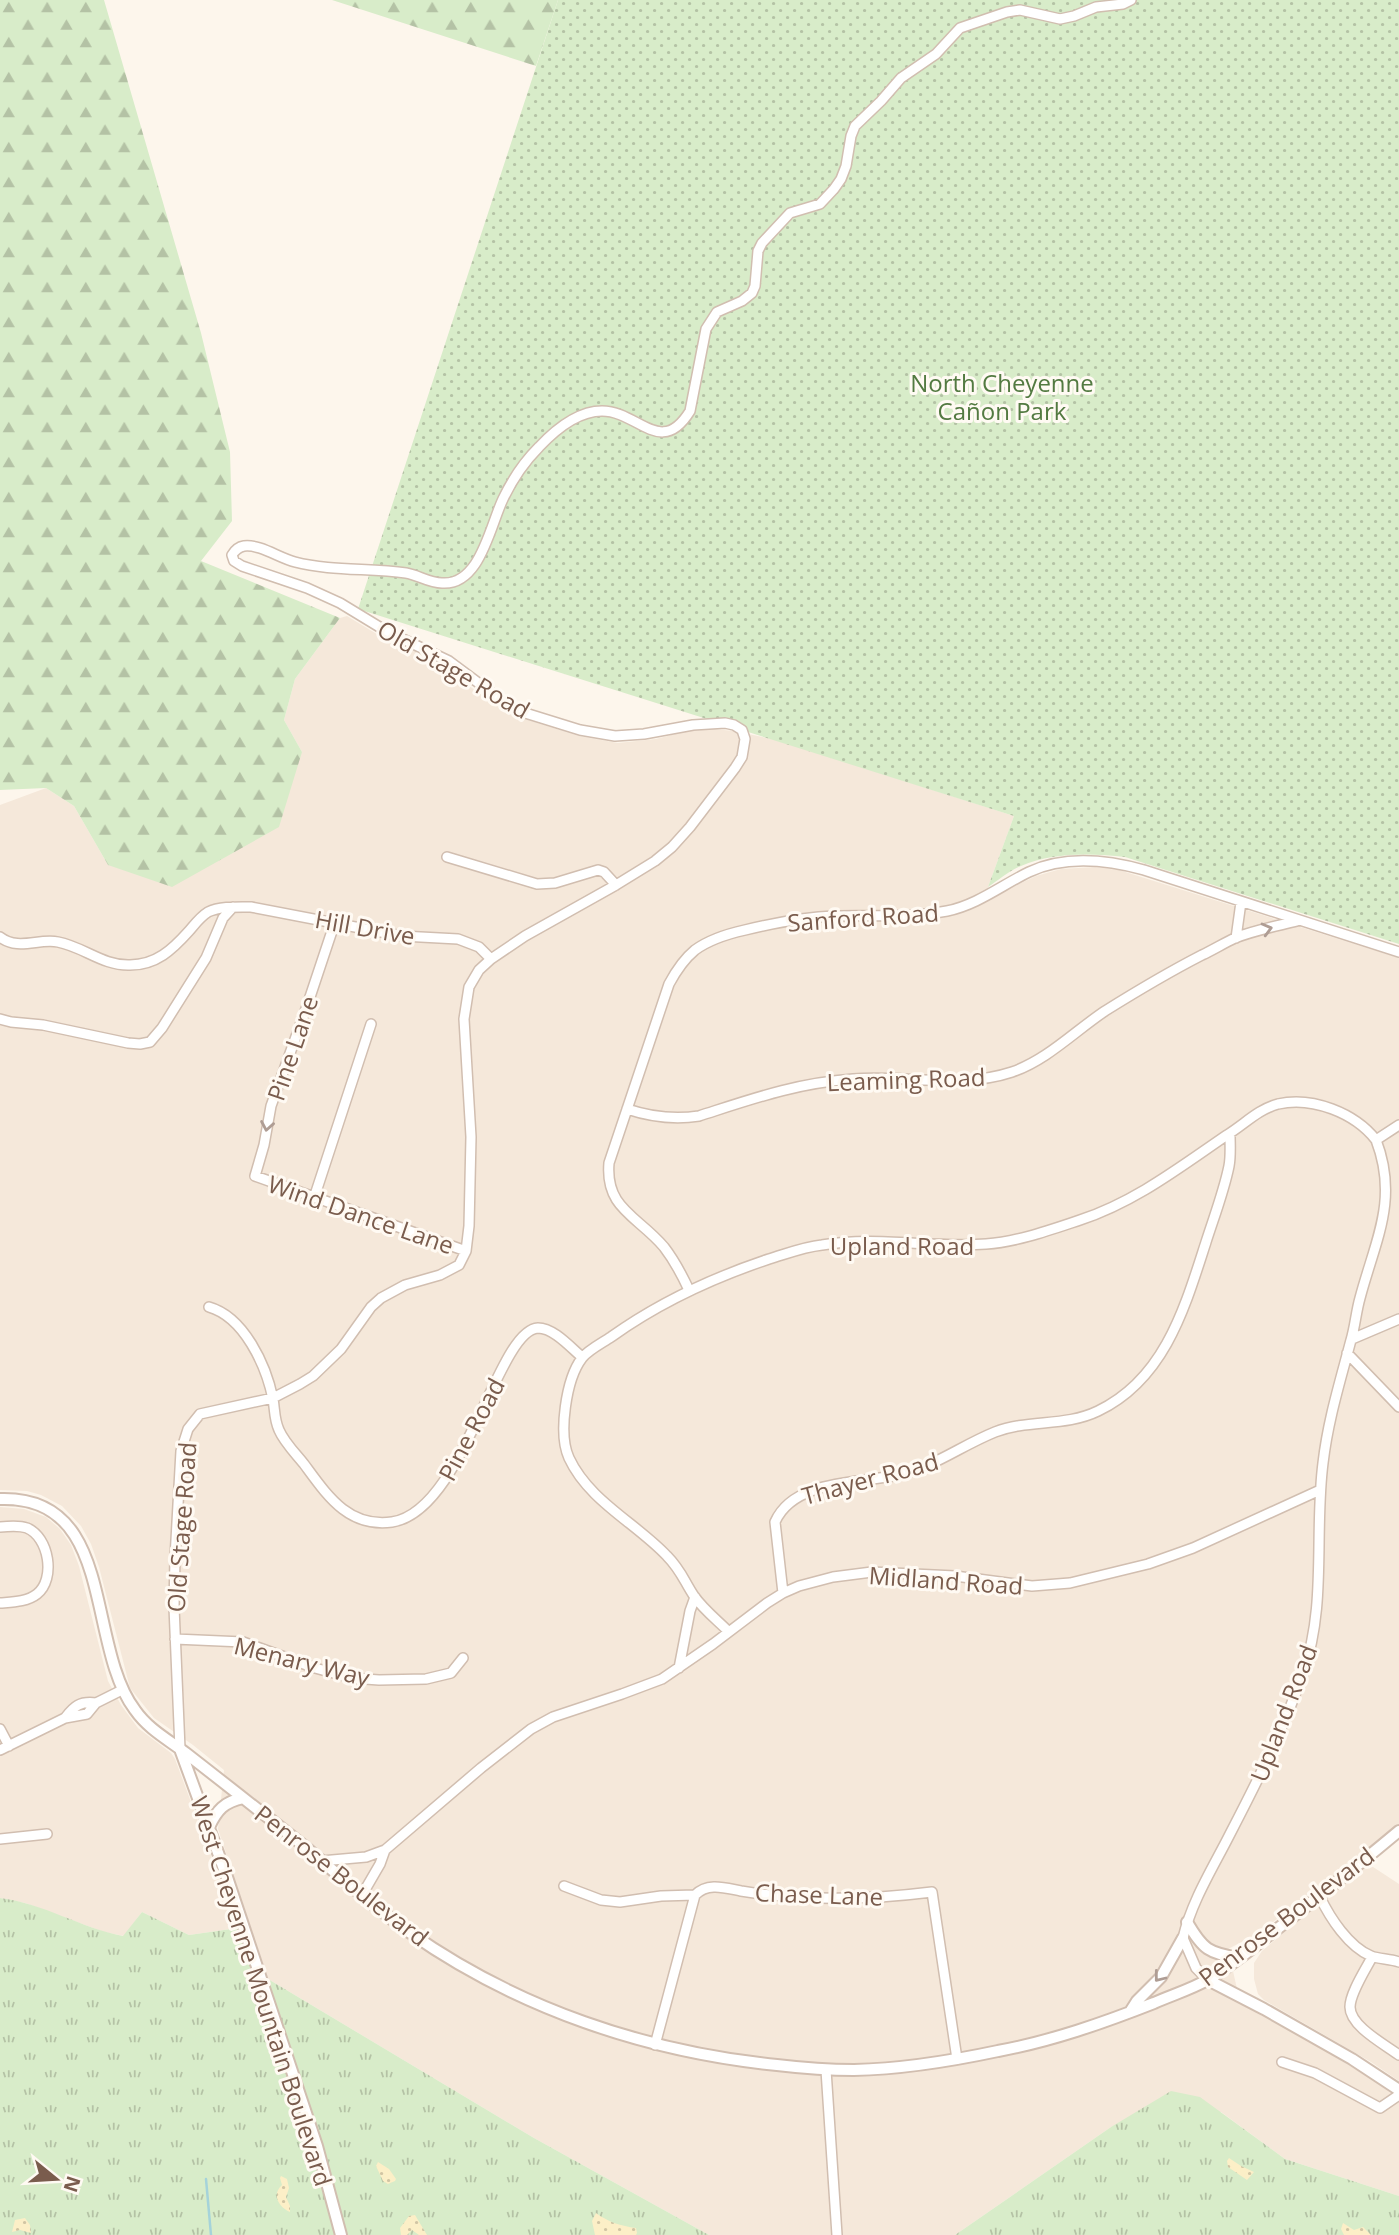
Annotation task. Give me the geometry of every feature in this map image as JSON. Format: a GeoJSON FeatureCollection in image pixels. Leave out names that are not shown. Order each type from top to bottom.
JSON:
{"type":"FeatureCollection","features":[{"type":"Feature","properties":{"kind":"street","name":"Old Stage Road"},"geometry":{"type":"LineString","coordinates":[[180,1749],[175,1639],[175,1558],[183,1439],[193,1421],[200,1414],[272,1398],[313,1376],[341,1349],[381,1298],[405,1285],[459,1265],[467,1251],[469,1226],[471,1137],[464,1019],[469,987],[479,970],[491,959],[525,936],[655,861],[690,827],[742,757],[745,739],[742,730],[734,724],[693,725],[615,736],[558,724],[522,712],[449,662],[386,631],[340,603],[307,588],[242,566],[234,561],[232,555],[236,549],[243,546],[294,562],[408,573],[444,584],[456,582],[466,576],[481,555],[503,499],[520,468],[536,449],[566,424],[586,414],[612,412],[650,430],[662,432],[672,430],[685,419],[690,411],[706,329],[711,319],[717,312],[749,297],[755,286],[757,259],[762,243],[790,213],[820,204],[834,189],[846,166],[855,126],[901,78],[936,54],[960,28],[971,23],[1020,10],[1060,19],[1096,7],[1123,4],[1130,0]]}},
{"type":"Feature","properties":{"kind":"street"},"geometry":{"type":"LineString","coordinates":[[447,857],[537,884],[547,884],[598,870],[604,872],[616,885]]}},
{"type":"Feature","properties":{"kind":"street","name":"Sanford Road"},"geometry":{"type":"LineString","coordinates":[[690,1290],[665,1248],[622,1208],[613,1196],[609,1185],[609,1163],[669,984],[695,950],[722,936],[817,917],[917,915],[949,910],[977,900],[1032,870],[1086,861],[1118,863],[1399,952]]}},
{"type":"Feature","properties":{"kind":"street"},"geometry":{"type":"LineString","coordinates":[[1236,938],[1241,902]]}},
{"type":"Feature","properties":{"kind":"street"},"geometry":{"type":"LineString","coordinates":[[0,937],[16,943],[61,942],[116,965],[143,964],[158,959],[171,950],[198,920],[210,911],[233,907]]}},
{"type":"Feature","properties":{"kind":"street"},"geometry":{"type":"LineString","coordinates":[[0,1019],[43,1025],[118,1042],[150,1042],[162,1028],[206,958],[223,918],[233,907]]}},
{"type":"Feature","properties":{"kind":"street","name":"Hill Drive"},"geometry":{"type":"LineString","coordinates":[[233,907],[272,910],[402,936],[458,939],[480,947],[491,959]]}},
{"type":"Feature","properties":{"kind":"street","name":"Leaming Road"},"geometry":{"type":"LineString","coordinates":[[627,1110],[652,1117],[687,1118],[774,1091],[825,1082],[878,1078],[957,1080],[1009,1073],[1023,1068],[1103,1012],[1166,974],[1236,938],[1298,920]]}},
{"type":"Feature","properties":{"kind":"street","name":"Pine Lane"},"geometry":{"type":"LineString","coordinates":[[255,1176],[271,1106],[335,922]]}},
{"type":"Feature","properties":{"kind":"street"},"geometry":{"type":"LineString","coordinates":[[314,1198],[371,1024]]}},
{"type":"Feature","properties":{"kind":"street","name":"Upland Road"},"geometry":{"type":"LineString","coordinates":[[582,1357],[644,1315],[690,1290],[730,1272],[801,1249],[823,1244],[998,1243],[1059,1227],[1131,1199],[1268,1107],[1297,1102],[1315,1104],[1342,1114],[1369,1131],[1376,1140],[1386,1171],[1386,1215],[1359,1302],[1330,1420],[1321,1490],[1316,1615],[1304,1670],[1276,1742],[1195,1902],[1183,1938]]}},
{"type":"Feature","properties":{"kind":"street"},"geometry":{"type":"LineString","coordinates":[[1376,1140],[1399,1125]]}},
{"type":"Feature","properties":{"kind":"street","name":"Thayer Road"},"geometry":{"type":"LineString","coordinates":[[783,1593],[775,1522],[779,1511],[796,1497],[849,1482],[895,1476],[930,1465],[993,1433],[1011,1427],[1086,1417],[1113,1403],[1144,1376],[1173,1335],[1189,1296],[1230,1163],[1230,1134]]}},
{"type":"Feature","properties":{"kind":"street","name":"Wind Dance Lane"},"geometry":{"type":"LineString","coordinates":[[255,1176],[467,1251]]}},
{"type":"Feature","properties":{"kind":"street","name":"Pine Road"},"geometry":{"type":"LineString","coordinates":[[209,1307],[231,1317],[250,1342],[259,1359],[272,1398],[274,1417],[280,1433],[329,1497],[352,1516],[366,1520],[392,1522],[404,1518],[416,1511],[445,1481],[515,1346],[524,1335],[531,1330],[543,1329],[558,1337],[582,1357]]}},
{"type":"Feature","properties":{"kind":"street"},"geometry":{"type":"LineString","coordinates":[[1352,1339],[1399,1319]]}},
{"type":"Feature","properties":{"kind":"street"},"geometry":{"type":"LineString","coordinates":[[1347,1353],[1399,1407]]}},
{"type":"Feature","properties":{"kind":"street"},"geometry":{"type":"LineString","coordinates":[[582,1357],[573,1379],[564,1419],[565,1446],[570,1460],[599,1498],[667,1556],[682,1573],[695,1597],[728,1631]]}},
{"type":"Feature","properties":{"kind":"street","name":"Midland Road"},"geometry":{"type":"LineString","coordinates":[[321,1861],[366,1857],[386,1850],[531,1729],[553,1717],[646,1686],[680,1668],[783,1593],[799,1586],[833,1577],[872,1572],[955,1576],[1032,1586],[1092,1579],[1193,1548],[1321,1490]]}},
{"type":"Feature","properties":{"kind":"street","name":"Penrose Boulevard"},"geometry":{"type":"LineString","coordinates":[[0,1499],[18,1499],[39,1504],[61,1517],[76,1535],[88,1561],[112,1661],[122,1690],[133,1708],[156,1733],[243,1798],[412,1934],[500,1985],[583,2022],[655,2045],[749,2062],[826,2070],[890,2068],[957,2059],[1048,2040],[1129,2013],[1208,1980],[1320,1897],[1399,1831]]}},
{"type":"Feature","properties":{"kind":"street"},"geometry":{"type":"LineString","coordinates":[[0,1527],[27,1528],[35,1533],[44,1548],[48,1567],[44,1586],[39,1593],[29,1599],[0,1603]]}},
{"type":"Feature","properties":{"kind":"street"},"geometry":{"type":"LineString","coordinates":[[680,1668],[695,1597]]}},
{"type":"Feature","properties":{"kind":"street","name":"Menary Way"},"geometry":{"type":"LineString","coordinates":[[175,1639],[243,1642],[326,1671],[352,1678],[379,1680],[414,1680],[451,1673],[463,1658]]}},
{"type":"Feature","properties":{"kind":"street"},"geometry":{"type":"LineString","coordinates":[[0,1729],[4,1748],[65,1718],[73,1707],[83,1701],[96,1703],[122,1690]]}},
{"type":"Feature","properties":{"kind":"street","name":"West Cheyenne Mountain Boulevard"},"geometry":{"type":"LineString","coordinates":[[180,1749],[317,2146],[341,2235]]}},
{"type":"Feature","properties":{"kind":"street"},"geometry":{"type":"LineString","coordinates":[[209,1827],[217,1810],[229,1801],[243,1798]]}},
{"type":"Feature","properties":{"kind":"street"},"geometry":{"type":"LineString","coordinates":[[0,1839],[47,1834]]}},
{"type":"Feature","properties":{"kind":"street","name":"Midland Road"},"geometry":{"type":"LineString","coordinates":[[362,1895],[386,1850]]}},
{"type":"Feature","properties":{"kind":"street"},"geometry":{"type":"LineString","coordinates":[[564,1886],[611,1902],[695,1895],[655,2045]]}},
{"type":"Feature","properties":{"kind":"street","name":"Chase Lane"},"geometry":{"type":"LineString","coordinates":[[695,1895],[701,1889],[718,1887],[778,1896],[815,1898],[874,1898],[932,1892],[957,2059]]}},
{"type":"Feature","properties":{"kind":"street"},"geometry":{"type":"LineString","coordinates":[[1320,1897],[1327,1912],[1346,1937],[1372,1957],[1384,1957],[1399,1962]]}},
{"type":"Feature","properties":{"kind":"street"},"geometry":{"type":"LineString","coordinates":[[1188,1922],[1194,1934],[1213,1954],[1239,1958]]}},
{"type":"Feature","properties":{"kind":"street"},"geometry":{"type":"LineString","coordinates":[[1183,1938],[1196,1968],[1208,1980],[1352,2059],[1399,2090]]}},
{"type":"Feature","properties":{"kind":"street"},"geometry":{"type":"LineString","coordinates":[[1129,2013],[1161,1977],[1183,1938]]}},
{"type":"Feature","properties":{"kind":"street"},"geometry":{"type":"LineString","coordinates":[[1372,1957],[1351,1998],[1352,2017],[1361,2028],[1399,2055]]}},
{"type":"Feature","properties":{"kind":"street"},"geometry":{"type":"LineString","coordinates":[[1282,2062],[1323,2077],[1380,2108],[1399,2095]]}},
{"type":"Feature","properties":{"kind":"street"},"geometry":{"type":"LineString","coordinates":[[826,2070],[837,2235]]}},
{"type":"Feature","properties":{"kind":"shaded area"},"geometry":{"type":"Polygon","coordinates":[[[347,616],[380,636],[424,655],[504,710],[579,736],[618,743],[656,739],[687,731],[733,731],[777,740],[1014,816],[988,887],[990,898],[1036,876],[1061,869],[1095,867],[1119,870],[1399,958],[1399,1824],[1259,1933],[1228,1949],[1240,2002],[1377,2082],[1399,2100],[1399,2196],[1285,2159],[1221,2112],[1111,2127],[955,2235],[709,2235],[534,2138],[268,1979],[218,1829],[224,1770],[154,1718],[130,1688],[99,1567],[81,1526],[62,1506],[41,1495],[27,1491],[0,1490],[0,805],[46,788],[74,806],[108,865],[302,752],[284,720],[295,679],[340,618],[347,616]]]}},
{"type":"Feature","properties":{"kind":"shaded area"},"geometry":{"type":"Polygon","coordinates":[[[0,1507],[24,1509],[46,1517],[60,1529],[71,1545],[79,1566],[108,1681],[138,1728],[175,1759],[238,1928],[189,1935],[142,1912],[124,1936],[104,1932],[25,1903],[0,1898],[0,1507]]]}},
{"type":"Feature","properties":{"kind":"shaded area"},"geometry":{"type":"Polygon","coordinates":[[[1367,1863],[1399,1884],[1399,2081],[1264,2000],[1258,1994],[1254,1979],[1254,1963],[1262,1951],[1367,1863]]]}},
{"type":"Feature","properties":{"kind":"green space"},"geometry":{"type":"Polygon","coordinates":[[[0,0],[104,0],[201,333],[230,452],[232,521],[201,561],[340,618],[295,679],[284,720],[302,752],[279,827],[172,887],[108,865],[74,806],[46,788],[0,790],[0,0]]]}},
{"type":"Feature","properties":{"kind":"green space"},"geometry":{"type":"Polygon","coordinates":[[[332,0],[558,0],[536,66],[332,0]]]}},
{"type":"Feature","properties":{"kind":"green space","name":"North Cheyenne Cañon Park"},"geometry":{"type":"Polygon","coordinates":[[[558,0],[1399,0],[1399,944],[1125,857],[1086,854],[1046,858],[1017,868],[988,887],[1014,816],[358,609],[558,0]]]}},
{"type":"Feature","properties":{"kind":"green space"},"geometry":{"type":"Polygon","coordinates":[[[0,1898],[31,1905],[123,1936],[142,1912],[189,1935],[238,1928],[254,1976],[268,1979],[534,2138],[709,2235],[0,2235],[0,1898]]]}},
{"type":"Feature","properties":{"kind":"green space"},"geometry":{"type":"Polygon","coordinates":[[[1171,2091],[1200,2097],[1285,2159],[1399,2196],[1399,2235],[955,2235],[1111,2127],[1171,2091]]]}},
{"type":"Feature","properties":{"kind":"sand"},"geometry":{"type":"Polygon","coordinates":[[[1229,2158],[1254,2172],[1247,2180],[1228,2167],[1229,2158]]]}},
{"type":"Feature","properties":{"kind":"sand"},"geometry":{"type":"Polygon","coordinates":[[[378,2162],[389,2169],[395,2181],[388,2184],[383,2181],[376,2166],[378,2162]]]}},
{"type":"Feature","properties":{"kind":"sand"},"geometry":{"type":"Polygon","coordinates":[[[281,2176],[287,2179],[289,2188],[286,2197],[290,2212],[280,2204],[277,2197],[282,2185],[281,2176]]]}},
{"type":"Feature","properties":{"kind":"sand"},"geometry":{"type":"Polygon","coordinates":[[[596,2213],[615,2223],[636,2228],[636,2235],[595,2235],[592,2221],[596,2213]]]}},
{"type":"Feature","properties":{"kind":"sand"},"geometry":{"type":"Polygon","coordinates":[[[415,2215],[427,2235],[419,2235],[412,2230],[407,2235],[401,2235],[400,2228],[409,2216],[415,2215]]]}},
{"type":"Feature","properties":{"kind":"sand"},"geometry":{"type":"Polygon","coordinates":[[[25,2218],[31,2233],[20,2230],[12,2232],[15,2220],[25,2218]]]}},
{"type":"Feature","properties":{"kind":"sand"},"geometry":{"type":"Polygon","coordinates":[[[1343,2223],[1354,2230],[1363,2227],[1371,2235],[1344,2235],[1341,2229],[1343,2223]]]}},
{"type":"Feature","properties":{"kind":"waterway"},"geometry":{"type":"LineString","coordinates":[[206,2179],[211,2235]]}}]}
